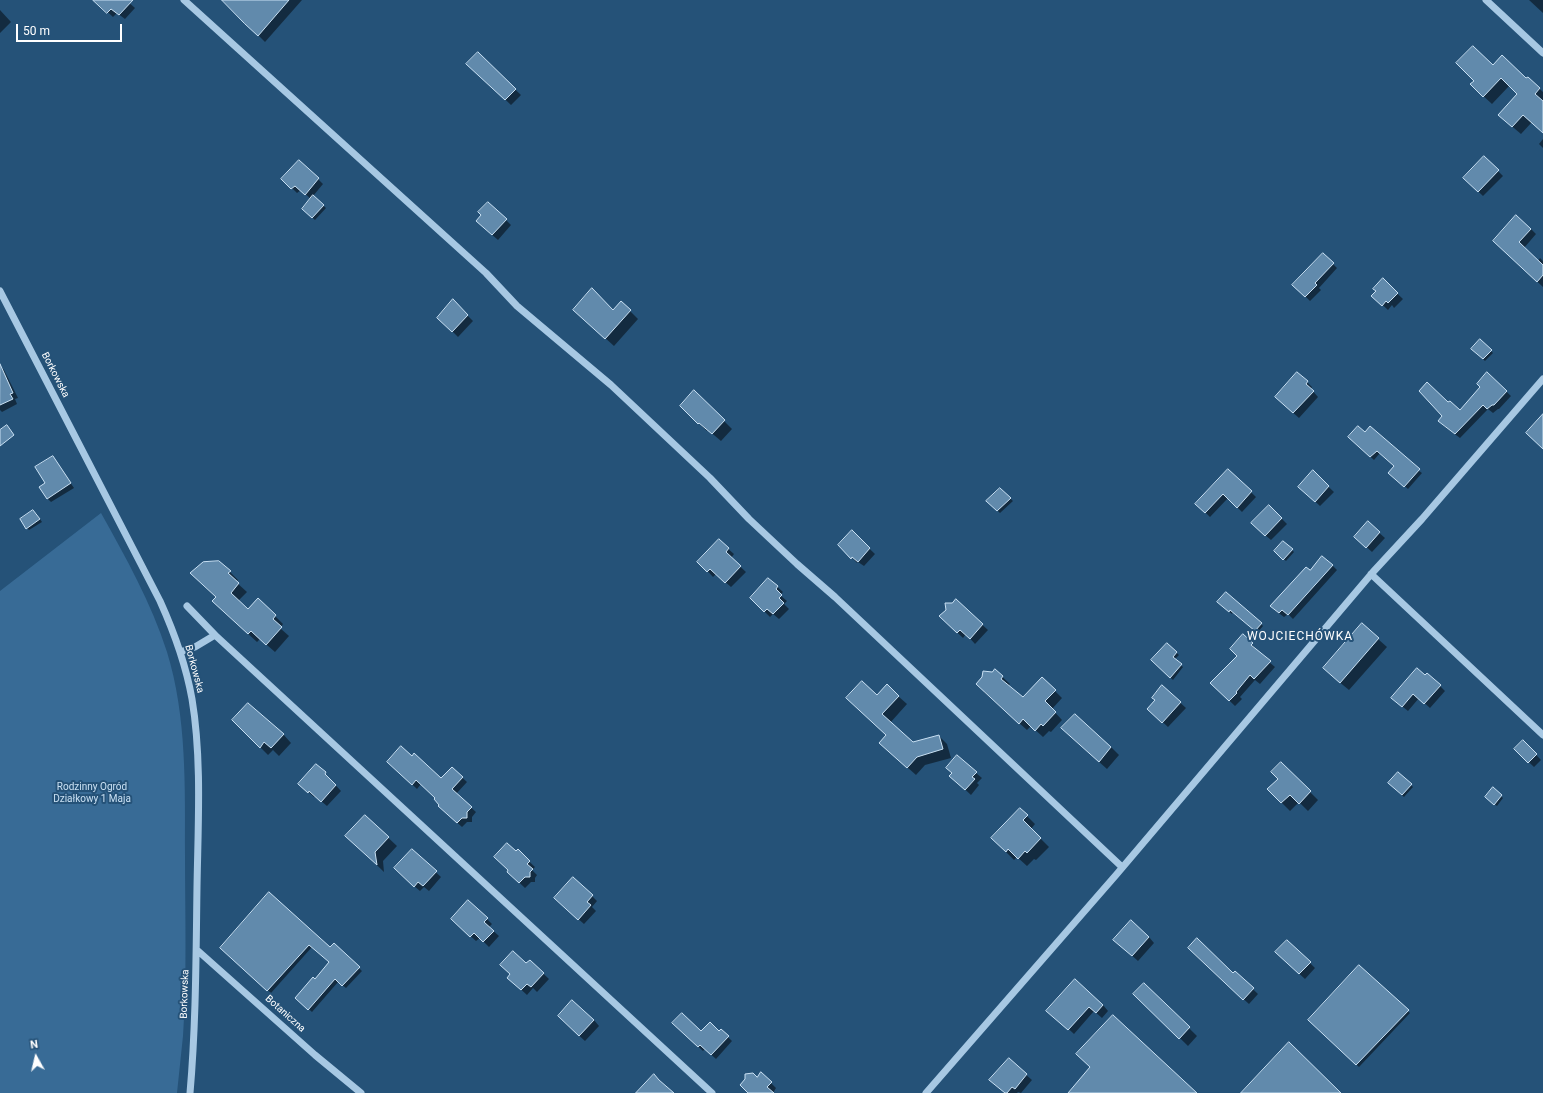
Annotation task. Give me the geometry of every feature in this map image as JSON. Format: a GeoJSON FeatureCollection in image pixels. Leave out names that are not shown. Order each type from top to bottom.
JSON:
{"type":"FeatureCollection","features":[{"type":"Feature","properties":{"kind":"street"},"geometry":{"type":"LineString","coordinates":[[184,0],[486,273],[517,306],[611,385],[710,478],[749,519],[841,603],[1122,868]]}},
{"type":"Feature","properties":{"kind":"street"},"geometry":{"type":"LineString","coordinates":[[1486,0],[1543,53]]}},
{"type":"Feature","properties":{"kind":"street","name":"Borkowska"},"geometry":{"type":"LineString","coordinates":[[0,291],[153,586],[170,623],[180,652],[190,694],[195,731],[198,814],[195,1007],[190,1093]]}},
{"type":"Feature","properties":{"kind":"street"},"geometry":{"type":"LineString","coordinates":[[926,1093],[1122,868],[1371,574],[1422,519],[1543,379]]}},
{"type":"Feature","properties":{"kind":"street"},"geometry":{"type":"LineString","coordinates":[[1371,574],[1543,735]]}},
{"type":"Feature","properties":{"kind":"street"},"geometry":{"type":"LineString","coordinates":[[187,606],[215,635],[712,1093]]}},
{"type":"Feature","properties":{"kind":"street"},"geometry":{"type":"LineString","coordinates":[[180,652],[195,647],[215,635]]}},
{"type":"Feature","properties":{"kind":"street","name":"Botaniczna"},"geometry":{"type":"LineString","coordinates":[[196,950],[315,1055],[361,1093]]}},
{"type":"Feature","properties":{"kind":"green space","name":"Rodzinny Ogród Działkowy 1 Maja"},"geometry":{"type":"Polygon","coordinates":[[[101,513],[146,598],[161,634],[174,677],[178,702],[184,752],[185,778],[186,946],[183,1036],[177,1093],[0,1093],[0,591],[101,513]]]}},
{"type":"Feature","properties":{"kind":"building"},"geometry":{"type":"Polygon","coordinates":[[[93,0],[133,0],[119,15],[111,9],[107,13],[93,0]]]}},
{"type":"Feature","properties":{"kind":"building"},"geometry":{"type":"Polygon","coordinates":[[[222,0],[289,0],[258,36],[222,0]]]}},
{"type":"Feature","properties":{"kind":"building"},"geometry":{"type":"Polygon","coordinates":[[[1473,46],[1493,65],[1502,55],[1526,78],[1528,77],[1540,88],[1535,94],[1543,101],[1543,133],[1523,115],[1512,127],[1498,115],[1517,94],[1501,78],[1483,97],[1470,84],[1474,81],[1456,63],[1473,46]]]}},
{"type":"Feature","properties":{"kind":"building"},"geometry":{"type":"Polygon","coordinates":[[[478,52],[516,89],[505,100],[466,64],[478,52]]]}},
{"type":"Feature","properties":{"kind":"building"},"geometry":{"type":"Polygon","coordinates":[[[1484,156],[1499,170],[1478,192],[1463,178],[1484,156]]]}},
{"type":"Feature","properties":{"kind":"building"},"geometry":{"type":"Polygon","coordinates":[[[299,160],[319,178],[305,195],[295,186],[291,189],[281,179],[299,160]]]}},
{"type":"Feature","properties":{"kind":"building"},"geometry":{"type":"Polygon","coordinates":[[[313,195],[324,205],[312,218],[302,209],[313,195]]]}},
{"type":"Feature","properties":{"kind":"building"},"geometry":{"type":"Polygon","coordinates":[[[488,202],[507,219],[492,235],[476,221],[481,215],[478,212],[488,202]]]}},
{"type":"Feature","properties":{"kind":"building"},"geometry":{"type":"Polygon","coordinates":[[[1516,215],[1531,229],[1519,242],[1543,265],[1543,275],[1537,282],[1493,241],[1516,215]]]}},
{"type":"Feature","properties":{"kind":"building"},"geometry":{"type":"Polygon","coordinates":[[[1323,253],[1334,263],[1315,283],[1317,285],[1305,297],[1292,285],[1323,253]]]}},
{"type":"Feature","properties":{"kind":"building"},"geometry":{"type":"Polygon","coordinates":[[[1383,278],[1398,293],[1388,303],[1386,301],[1382,306],[1371,296],[1376,291],[1373,289],[1383,278]]]}},
{"type":"Feature","properties":{"kind":"building"},"geometry":{"type":"Polygon","coordinates":[[[592,288],[613,310],[621,301],[631,310],[605,339],[573,310],[592,288]]]}},
{"type":"Feature","properties":{"kind":"building"},"geometry":{"type":"Polygon","coordinates":[[[453,299],[468,315],[452,332],[437,318],[453,299]]]}},
{"type":"Feature","properties":{"kind":"building"},"geometry":{"type":"Polygon","coordinates":[[[1480,339],[1492,350],[1483,359],[1471,349],[1480,339]]]}},
{"type":"Feature","properties":{"kind":"building"},"geometry":{"type":"Polygon","coordinates":[[[0,364],[13,393],[10,394],[13,399],[0,405],[0,364]]]}},
{"type":"Feature","properties":{"kind":"building"},"geometry":{"type":"Polygon","coordinates":[[[1297,372],[1308,381],[1306,384],[1314,391],[1293,413],[1275,397],[1297,372]]]}},
{"type":"Feature","properties":{"kind":"building"},"geometry":{"type":"Polygon","coordinates":[[[1487,372],[1507,391],[1494,405],[1487,409],[1483,405],[1455,434],[1438,421],[1442,416],[1419,391],[1427,382],[1448,402],[1450,401],[1460,410],[1480,387],[1477,384],[1487,372]]]}},
{"type":"Feature","properties":{"kind":"building"},"geometry":{"type":"Polygon","coordinates":[[[694,390],[725,420],[712,434],[699,423],[698,424],[680,406],[694,390]]]}},
{"type":"Feature","properties":{"kind":"building"},"geometry":{"type":"Polygon","coordinates":[[[1543,414],[1543,449],[1526,433],[1543,414]]]}},
{"type":"Feature","properties":{"kind":"building"},"geometry":{"type":"Polygon","coordinates":[[[7,425],[14,435],[0,446],[0,430],[7,425]]]}},
{"type":"Feature","properties":{"kind":"building"},"geometry":{"type":"Polygon","coordinates":[[[1358,426],[1365,432],[1370,426],[1420,469],[1404,487],[1388,473],[1394,466],[1377,451],[1370,457],[1348,437],[1358,426]]]}},
{"type":"Feature","properties":{"kind":"building"},"geometry":{"type":"Polygon","coordinates":[[[53,456],[71,483],[47,499],[39,487],[45,483],[35,467],[53,456]]]}},
{"type":"Feature","properties":{"kind":"building"},"geometry":{"type":"Polygon","coordinates":[[[1228,469],[1252,491],[1237,508],[1223,494],[1205,513],[1195,504],[1228,469]]]}},
{"type":"Feature","properties":{"kind":"building"},"geometry":{"type":"Polygon","coordinates":[[[1313,470],[1329,486],[1315,502],[1298,487],[1313,470]]]}},
{"type":"Feature","properties":{"kind":"building"},"geometry":{"type":"Polygon","coordinates":[[[1000,488],[1011,498],[997,511],[986,501],[1000,488]]]}},
{"type":"Feature","properties":{"kind":"building"},"geometry":{"type":"Polygon","coordinates":[[[1269,505],[1282,518],[1265,536],[1251,523],[1269,505]]]}},
{"type":"Feature","properties":{"kind":"building"},"geometry":{"type":"Polygon","coordinates":[[[33,510],[40,519],[26,529],[20,519],[33,510]]]}},
{"type":"Feature","properties":{"kind":"building"},"geometry":{"type":"Polygon","coordinates":[[[1368,521],[1380,532],[1366,548],[1354,537],[1368,521]]]}},
{"type":"Feature","properties":{"kind":"building"},"geometry":{"type":"Polygon","coordinates":[[[852,530],[870,548],[858,562],[852,557],[851,559],[838,545],[852,530]]]}},
{"type":"Feature","properties":{"kind":"building"},"geometry":{"type":"Polygon","coordinates":[[[719,539],[729,548],[726,552],[741,566],[725,583],[710,569],[707,572],[697,562],[719,539]]]}},
{"type":"Feature","properties":{"kind":"building"},"geometry":{"type":"Polygon","coordinates":[[[1283,541],[1293,549],[1283,560],[1274,551],[1283,541]]]}},
{"type":"Feature","properties":{"kind":"building"},"geometry":{"type":"Polygon","coordinates":[[[1322,556],[1333,565],[1288,615],[1282,610],[1279,613],[1270,606],[1306,567],[1310,570],[1322,556]]]}},
{"type":"Feature","properties":{"kind":"building"},"geometry":{"type":"Polygon","coordinates":[[[219,561],[231,571],[228,573],[239,583],[231,593],[248,609],[258,598],[276,615],[273,619],[282,627],[266,645],[251,631],[248,634],[212,601],[216,597],[190,573],[203,562],[219,561]]]}},
{"type":"Feature","properties":{"kind":"building"},"geometry":{"type":"Polygon","coordinates":[[[768,578],[778,586],[776,589],[782,595],[779,598],[784,603],[773,614],[767,609],[764,612],[750,598],[768,578]]]}},
{"type":"Feature","properties":{"kind":"building"},"geometry":{"type":"Polygon","coordinates":[[[1226,592],[1262,623],[1255,631],[1230,610],[1229,612],[1217,602],[1226,592]]]}},
{"type":"Feature","properties":{"kind":"building"},"geometry":{"type":"Polygon","coordinates":[[[956,599],[983,624],[970,639],[960,630],[957,633],[939,616],[946,610],[945,603],[952,603],[956,599]]]}},
{"type":"Feature","properties":{"kind":"building"},"geometry":{"type":"Polygon","coordinates":[[[1362,623],[1379,638],[1340,683],[1323,668],[1362,623]]]}},
{"type":"Feature","properties":{"kind":"building"},"geometry":{"type":"Polygon","coordinates":[[[1243,634],[1253,643],[1251,645],[1271,661],[1254,679],[1250,675],[1229,701],[1210,683],[1237,656],[1230,649],[1243,634]]]}},
{"type":"Feature","properties":{"kind":"building"},"geometry":{"type":"Polygon","coordinates":[[[1167,643],[1177,652],[1173,657],[1182,664],[1170,678],[1151,660],[1167,643]]]}},
{"type":"Feature","properties":{"kind":"building"},"geometry":{"type":"Polygon","coordinates":[[[1417,668],[1425,675],[1427,673],[1441,685],[1424,704],[1413,694],[1402,707],[1391,698],[1417,668]]]}},
{"type":"Feature","properties":{"kind":"building"},"geometry":{"type":"Polygon","coordinates":[[[995,669],[1003,676],[1001,679],[1023,697],[1042,677],[1056,690],[1045,701],[1056,712],[1043,726],[1041,724],[1035,731],[1023,719],[1019,724],[976,684],[982,677],[983,671],[992,672],[995,669]]]}},
{"type":"Feature","properties":{"kind":"building"},"geometry":{"type":"Polygon","coordinates":[[[862,681],[877,695],[887,684],[899,696],[882,714],[913,742],[939,735],[943,749],[917,757],[907,768],[879,743],[886,735],[846,698],[862,681]]]}},
{"type":"Feature","properties":{"kind":"building"},"geometry":{"type":"Polygon","coordinates":[[[1162,685],[1181,702],[1162,723],[1147,709],[1155,700],[1152,698],[1162,685]]]}},
{"type":"Feature","properties":{"kind":"building"},"geometry":{"type":"Polygon","coordinates":[[[248,703],[284,734],[271,748],[264,742],[260,748],[232,720],[248,703]]]}},
{"type":"Feature","properties":{"kind":"building"},"geometry":{"type":"Polygon","coordinates":[[[1075,714],[1111,747],[1099,762],[1061,728],[1075,714]]]}},
{"type":"Feature","properties":{"kind":"building"},"geometry":{"type":"Polygon","coordinates":[[[1523,740],[1537,754],[1528,763],[1514,749],[1523,740]]]}},
{"type":"Feature","properties":{"kind":"building"},"geometry":{"type":"Polygon","coordinates":[[[401,746],[412,756],[414,753],[441,778],[452,767],[463,777],[452,789],[472,807],[467,812],[467,818],[462,818],[457,823],[438,806],[439,805],[434,799],[435,798],[416,780],[412,785],[387,762],[401,746]]]}},
{"type":"Feature","properties":{"kind":"building"},"geometry":{"type":"Polygon","coordinates":[[[957,755],[977,772],[972,777],[975,779],[965,790],[949,776],[952,773],[946,768],[957,755]]]}},
{"type":"Feature","properties":{"kind":"building"},"geometry":{"type":"Polygon","coordinates":[[[1281,762],[1311,791],[1299,804],[1290,795],[1281,803],[1267,789],[1278,779],[1271,772],[1281,762]]]}},
{"type":"Feature","properties":{"kind":"building"},"geometry":{"type":"Polygon","coordinates":[[[316,764],[326,772],[325,774],[336,785],[321,802],[309,791],[308,793],[298,784],[316,764]]]}},
{"type":"Feature","properties":{"kind":"building"},"geometry":{"type":"Polygon","coordinates":[[[1398,772],[1412,784],[1402,795],[1388,783],[1398,772]]]}},
{"type":"Feature","properties":{"kind":"building"},"geometry":{"type":"Polygon","coordinates":[[[1493,787],[1502,795],[1494,805],[1485,797],[1493,787]]]}},
{"type":"Feature","properties":{"kind":"building"},"geometry":{"type":"Polygon","coordinates":[[[1020,808],[1028,815],[1023,820],[1041,838],[1027,853],[1025,851],[1018,859],[1008,849],[1006,852],[991,838],[1020,808]]]}},
{"type":"Feature","properties":{"kind":"building"},"geometry":{"type":"Polygon","coordinates":[[[365,815],[389,837],[375,852],[377,865],[345,836],[365,815]]]}},
{"type":"Feature","properties":{"kind":"building"},"geometry":{"type":"Polygon","coordinates":[[[507,843],[516,851],[518,849],[530,861],[527,864],[533,869],[530,872],[530,877],[525,877],[519,883],[494,857],[507,843]]]}},
{"type":"Feature","properties":{"kind":"building"},"geometry":{"type":"Polygon","coordinates":[[[412,849],[437,871],[423,886],[418,882],[414,887],[394,868],[412,849]]]}},
{"type":"Feature","properties":{"kind":"building"},"geometry":{"type":"Polygon","coordinates":[[[573,877],[593,895],[587,902],[591,905],[578,920],[554,898],[573,877]]]}},
{"type":"Feature","properties":{"kind":"building"},"geometry":{"type":"Polygon","coordinates":[[[269,892],[330,947],[334,943],[360,967],[342,986],[335,979],[308,1010],[295,998],[313,977],[315,979],[329,962],[309,945],[267,991],[220,948],[269,892]]]}},
{"type":"Feature","properties":{"kind":"building"},"geometry":{"type":"Polygon","coordinates":[[[468,900],[488,918],[484,922],[494,931],[483,942],[474,933],[470,937],[451,919],[468,900]]]}},
{"type":"Feature","properties":{"kind":"building"},"geometry":{"type":"Polygon","coordinates":[[[1131,920],[1149,937],[1132,956],[1113,940],[1131,920]]]}},
{"type":"Feature","properties":{"kind":"building"},"geometry":{"type":"Polygon","coordinates":[[[1197,938],[1233,973],[1235,971],[1254,988],[1243,1000],[1188,948],[1197,938]]]}},
{"type":"Feature","properties":{"kind":"building"},"geometry":{"type":"Polygon","coordinates":[[[1287,940],[1311,962],[1299,974],[1275,952],[1287,940]]]}},
{"type":"Feature","properties":{"kind":"building"},"geometry":{"type":"Polygon","coordinates":[[[513,951],[526,963],[530,960],[544,973],[531,987],[527,984],[521,990],[507,978],[510,974],[500,965],[513,951]]]}},
{"type":"Feature","properties":{"kind":"building"},"geometry":{"type":"Polygon","coordinates":[[[1359,965],[1409,1010],[1356,1065],[1308,1020],[1359,965]]]}},
{"type":"Feature","properties":{"kind":"building"},"geometry":{"type":"Polygon","coordinates":[[[1075,979],[1103,1005],[1096,1013],[1089,1007],[1068,1030],[1046,1011],[1075,979]]]}},
{"type":"Feature","properties":{"kind":"building"},"geometry":{"type":"Polygon","coordinates":[[[1144,983],[1190,1027],[1179,1039],[1133,994],[1144,983]]]}},
{"type":"Feature","properties":{"kind":"building"},"geometry":{"type":"Polygon","coordinates":[[[572,1000],[594,1020],[579,1036],[558,1016],[572,1000]]]}},
{"type":"Feature","properties":{"kind":"building"},"geometry":{"type":"Polygon","coordinates":[[[682,1013],[701,1031],[710,1022],[719,1031],[721,1029],[729,1036],[711,1055],[700,1045],[698,1047],[672,1023],[682,1013]]]}},
{"type":"Feature","properties":{"kind":"building"},"geometry":{"type":"Polygon","coordinates":[[[1113,1015],[1197,1093],[1068,1093],[1090,1067],[1076,1054],[1113,1015]]]}},
{"type":"Feature","properties":{"kind":"building"},"geometry":{"type":"Polygon","coordinates":[[[1289,1042],[1341,1093],[1241,1093],[1289,1042]]]}},
{"type":"Feature","properties":{"kind":"building"},"geometry":{"type":"Polygon","coordinates":[[[1009,1058],[1027,1074],[1015,1089],[1012,1087],[1007,1093],[1005,1093],[989,1080],[1009,1058]]]}},
{"type":"Feature","properties":{"kind":"building"},"geometry":{"type":"Polygon","coordinates":[[[761,1072],[772,1082],[767,1087],[774,1093],[748,1093],[740,1085],[745,1079],[745,1074],[753,1073],[757,1077],[761,1072]]]}},
{"type":"Feature","properties":{"kind":"building"},"geometry":{"type":"Polygon","coordinates":[[[654,1074],[659,1080],[674,1093],[636,1093],[654,1074]]]}},
{"type":"Feature","properties":{"kind":"district","name":"WOJCIECHÓWKA"},"geometry":{"type":"Point","coordinates":[1300,637]}}]}
